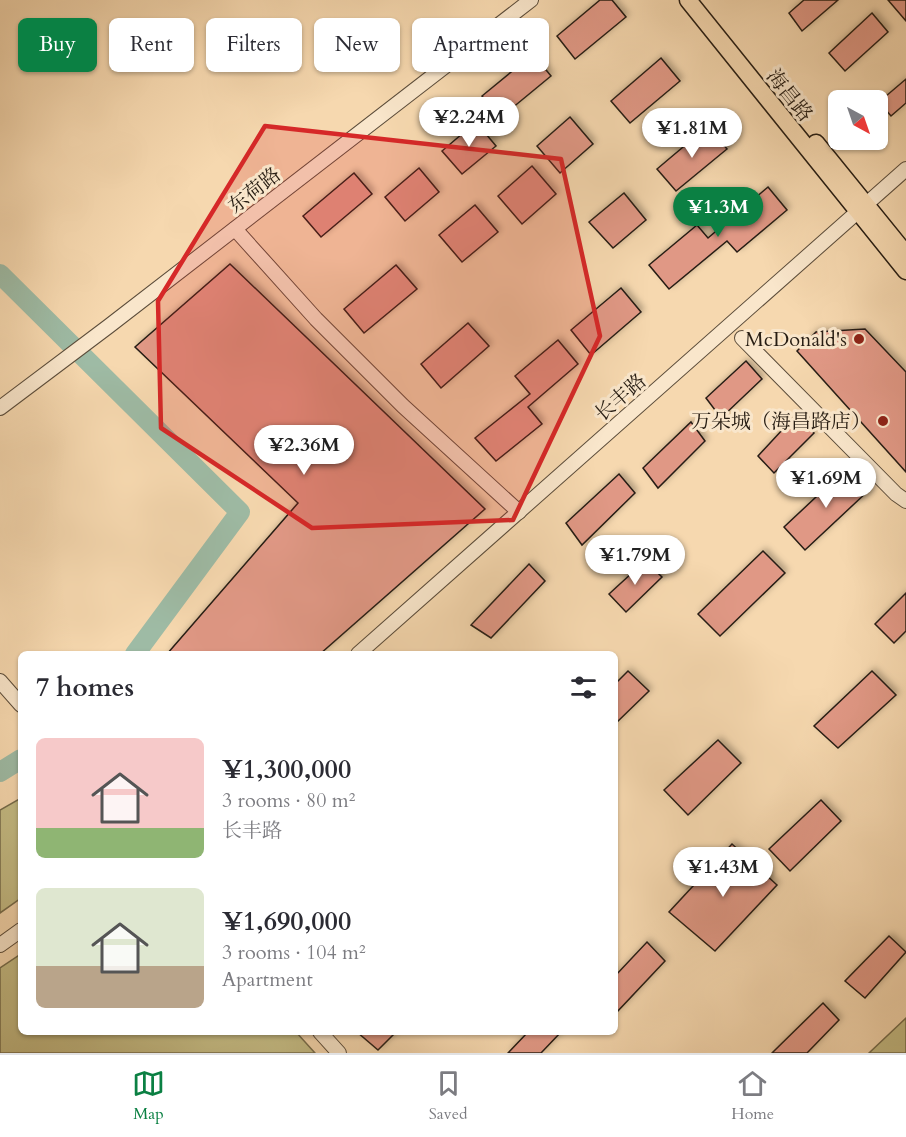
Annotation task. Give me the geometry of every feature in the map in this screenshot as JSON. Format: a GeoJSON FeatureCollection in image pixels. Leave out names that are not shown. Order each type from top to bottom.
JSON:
{"type":"FeatureCollection","features":[{"type":"Feature","properties":{"kind":"main road","name":"海昌路"},"geometry":{"type":"LineString","coordinates":[[688,0],[862,209],[906,272]]}},
{"type":"Feature","properties":{"kind":"main road"},"geometry":{"type":"LineString","coordinates":[[701,0],[862,209],[906,254]]}},
{"type":"Feature","properties":{"kind":"street","name":"东荷路"},"geometry":{"type":"LineString","coordinates":[[0,408],[531,0]]}},
{"type":"Feature","properties":{"kind":"street","name":"长丰路"},"geometry":{"type":"LineString","coordinates":[[361,651],[906,169]]}},
{"type":"Feature","properties":{"kind":"street"},"geometry":{"type":"LineString","coordinates":[[235,229],[316,319],[403,406],[519,512]]}},
{"type":"Feature","properties":{"kind":"street"},"geometry":{"type":"LineString","coordinates":[[742,338],[896,494],[906,501]]}},
{"type":"Feature","properties":{"kind":"street"},"geometry":{"type":"LineString","coordinates":[[0,681],[18,702]]}},
{"type":"Feature","properties":{"kind":"street"},"geometry":{"type":"LineString","coordinates":[[0,945],[18,932]]}},
{"type":"Feature","properties":{"kind":"street"},"geometry":{"type":"LineString","coordinates":[[323,1035],[339,1053]]}},
{"type":"Feature","properties":{"kind":"highlighted area"},"geometry":{"type":"Polygon","coordinates":[[[265,126],[561,159],[600,336],[513,520],[312,528],[161,428],[158,301],[265,126]]]}},
{"type":"Feature","properties":{"kind":"shaded area"},"geometry":{"type":"Polygon","coordinates":[[[18,800],[18,900],[0,913],[0,810],[18,800]]]}},
{"type":"Feature","properties":{"kind":"shaded area"},"geometry":{"type":"Polygon","coordinates":[[[18,956],[18,1035],[299,1035],[315,1053],[0,1053],[0,968],[18,956]]]}},
{"type":"Feature","properties":{"kind":"shaded area"},"geometry":{"type":"Polygon","coordinates":[[[906,1018],[906,1053],[869,1053],[906,1018]]]}},
{"type":"Feature","properties":{"kind":"building"},"geometry":{"type":"Polygon","coordinates":[[[600,0],[612,0],[626,17],[575,59],[557,36],[600,0]]]}},
{"type":"Feature","properties":{"kind":"building"},"geometry":{"type":"Polygon","coordinates":[[[804,0],[838,0],[802,31],[789,13],[804,0]]]}},
{"type":"Feature","properties":{"kind":"building"},"geometry":{"type":"Polygon","coordinates":[[[888,0],[906,0],[906,21],[888,0]]]}},
{"type":"Feature","properties":{"kind":"building"},"geometry":{"type":"Polygon","coordinates":[[[872,13],[888,32],[845,71],[829,53],[872,13]]]}},
{"type":"Feature","properties":{"kind":"building"},"geometry":{"type":"Polygon","coordinates":[[[661,58],[680,81],[630,123],[611,101],[661,58]]]}},
{"type":"Feature","properties":{"kind":"building"},"geometry":{"type":"Polygon","coordinates":[[[511,72],[548,72],[551,76],[500,118],[482,96],[511,72]]]}},
{"type":"Feature","properties":{"kind":"building"},"geometry":{"type":"Polygon","coordinates":[[[906,79],[906,103],[891,116],[888,112],[888,94],[906,79]]]}},
{"type":"Feature","properties":{"kind":"building"},"geometry":{"type":"Polygon","coordinates":[[[570,117],[593,144],[560,173],[537,146],[570,117]]]}},
{"type":"Feature","properties":{"kind":"building"},"geometry":{"type":"Polygon","coordinates":[[[476,122],[496,146],[462,174],[442,151],[476,122]]]}},
{"type":"Feature","properties":{"kind":"building"},"geometry":{"type":"Polygon","coordinates":[[[708,126],[727,149],[676,191],[657,169],[708,126]]]}},
{"type":"Feature","properties":{"kind":"building"},"geometry":{"type":"Polygon","coordinates":[[[532,166],[556,194],[522,224],[498,196],[532,166]]]}},
{"type":"Feature","properties":{"kind":"building"},"geometry":{"type":"Polygon","coordinates":[[[419,168],[439,192],[405,221],[385,197],[419,168]]]}},
{"type":"Feature","properties":{"kind":"building"},"geometry":{"type":"Polygon","coordinates":[[[354,173],[372,194],[321,237],[303,216],[354,173]]]}},
{"type":"Feature","properties":{"kind":"building"},"geometry":{"type":"Polygon","coordinates":[[[768,187],[787,210],[737,252],[727,241],[669,289],[649,265],[697,225],[708,238],[768,187]]]}},
{"type":"Feature","properties":{"kind":"building"},"geometry":{"type":"Polygon","coordinates":[[[624,193],[646,220],[613,248],[589,222],[624,193]]]}},
{"type":"Feature","properties":{"kind":"building"},"geometry":{"type":"Polygon","coordinates":[[[475,205],[498,232],[462,262],[439,235],[475,205]]]}},
{"type":"Feature","properties":{"kind":"building"},"geometry":{"type":"Polygon","coordinates":[[[230,264],[485,509],[323,651],[170,651],[298,503],[135,347],[230,264]]]}},
{"type":"Feature","properties":{"kind":"building"},"geometry":{"type":"Polygon","coordinates":[[[396,265],[417,289],[364,333],[344,309],[396,265]]]}},
{"type":"Feature","properties":{"kind":"building"},"geometry":{"type":"Polygon","coordinates":[[[621,288],[641,312],[591,355],[571,330],[621,288]]]}},
{"type":"Feature","properties":{"kind":"building"},"geometry":{"type":"Polygon","coordinates":[[[468,323],[489,346],[441,388],[421,364],[468,323]]]}},
{"type":"Feature","properties":{"kind":"building","name":"万朵城（海昌路店）"},"geometry":{"type":"Polygon","coordinates":[[[865,329],[906,372],[906,472],[797,351],[816,332],[865,329]]]}},
{"type":"Feature","properties":{"kind":"building"},"geometry":{"type":"Polygon","coordinates":[[[558,340],[578,364],[528,407],[542,424],[496,461],[475,438],[530,394],[515,376],[558,340]]]}},
{"type":"Feature","properties":{"kind":"building"},"geometry":{"type":"Polygon","coordinates":[[[746,361],[762,379],[721,418],[706,398],[746,361]]]}},
{"type":"Feature","properties":{"kind":"building"},"geometry":{"type":"Polygon","coordinates":[[[796,415],[814,433],[774,473],[758,456],[796,415]]]}},
{"type":"Feature","properties":{"kind":"building"},"geometry":{"type":"Polygon","coordinates":[[[691,422],[705,441],[658,488],[643,468],[691,422]]]}},
{"type":"Feature","properties":{"kind":"building"},"geometry":{"type":"Polygon","coordinates":[[[848,467],[868,491],[805,550],[784,527],[848,467]]]}},
{"type":"Feature","properties":{"kind":"building"},"geometry":{"type":"Polygon","coordinates":[[[619,474],[635,493],[582,545],[566,523],[619,474]]]}},
{"type":"Feature","properties":{"kind":"building"},"geometry":{"type":"Polygon","coordinates":[[[763,551],[785,573],[720,636],[698,614],[763,551]]]}},
{"type":"Feature","properties":{"kind":"building"},"geometry":{"type":"Polygon","coordinates":[[[645,561],[662,577],[626,612],[609,594],[645,561]]]}},
{"type":"Feature","properties":{"kind":"building"},"geometry":{"type":"Polygon","coordinates":[[[529,564],[545,581],[491,638],[471,625],[529,564]]]}},
{"type":"Feature","properties":{"kind":"building"},"geometry":{"type":"Polygon","coordinates":[[[906,593],[906,631],[894,643],[875,624],[906,593]]]}},
{"type":"Feature","properties":{"kind":"building"},"geometry":{"type":"Polygon","coordinates":[[[628,671],[649,691],[618,721],[618,681],[628,671]]]}},
{"type":"Feature","properties":{"kind":"building"},"geometry":{"type":"Polygon","coordinates":[[[872,671],[896,695],[838,748],[814,726],[872,671]]]}},
{"type":"Feature","properties":{"kind":"building"},"geometry":{"type":"Polygon","coordinates":[[[718,740],[741,763],[688,815],[664,790],[718,740]]]}},
{"type":"Feature","properties":{"kind":"building"},"geometry":{"type":"Polygon","coordinates":[[[821,800],[841,821],[790,871],[769,849],[821,800]]]}},
{"type":"Feature","properties":{"kind":"building"},"geometry":{"type":"Polygon","coordinates":[[[732,844],[777,885],[715,951],[669,912],[732,844]]]}},
{"type":"Feature","properties":{"kind":"building"},"geometry":{"type":"Polygon","coordinates":[[[889,936],[906,952],[865,998],[845,981],[889,936]]]}},
{"type":"Feature","properties":{"kind":"building"},"geometry":{"type":"Polygon","coordinates":[[[647,942],[665,961],[618,1011],[618,973],[647,942]]]}},
{"type":"Feature","properties":{"kind":"building"},"geometry":{"type":"Polygon","coordinates":[[[823,1003],[839,1020],[807,1053],[772,1053],[823,1003]]]}},
{"type":"Feature","properties":{"kind":"building"},"geometry":{"type":"Polygon","coordinates":[[[360,1035],[393,1035],[378,1050],[360,1035]]]}},
{"type":"Feature","properties":{"kind":"building"},"geometry":{"type":"Polygon","coordinates":[[[525,1035],[558,1035],[541,1053],[508,1053],[525,1035]]]}},
{"type":"Feature","properties":{"kind":"waterway"},"geometry":{"type":"LineString","coordinates":[[0,274],[240,512],[137,651]]}},
{"type":"Feature","properties":{"kind":"waterway"},"geometry":{"type":"LineString","coordinates":[[0,772],[18,761]]}},
{"type":"Feature","properties":{"kind":"place","name":"McDonald's"},"geometry":{"type":"Point","coordinates":[859,339]}},
{"type":"Feature","properties":{"kind":"place","name":"万朵城（海昌路店）"},"geometry":{"type":"Point","coordinates":[883,421]}}]}
